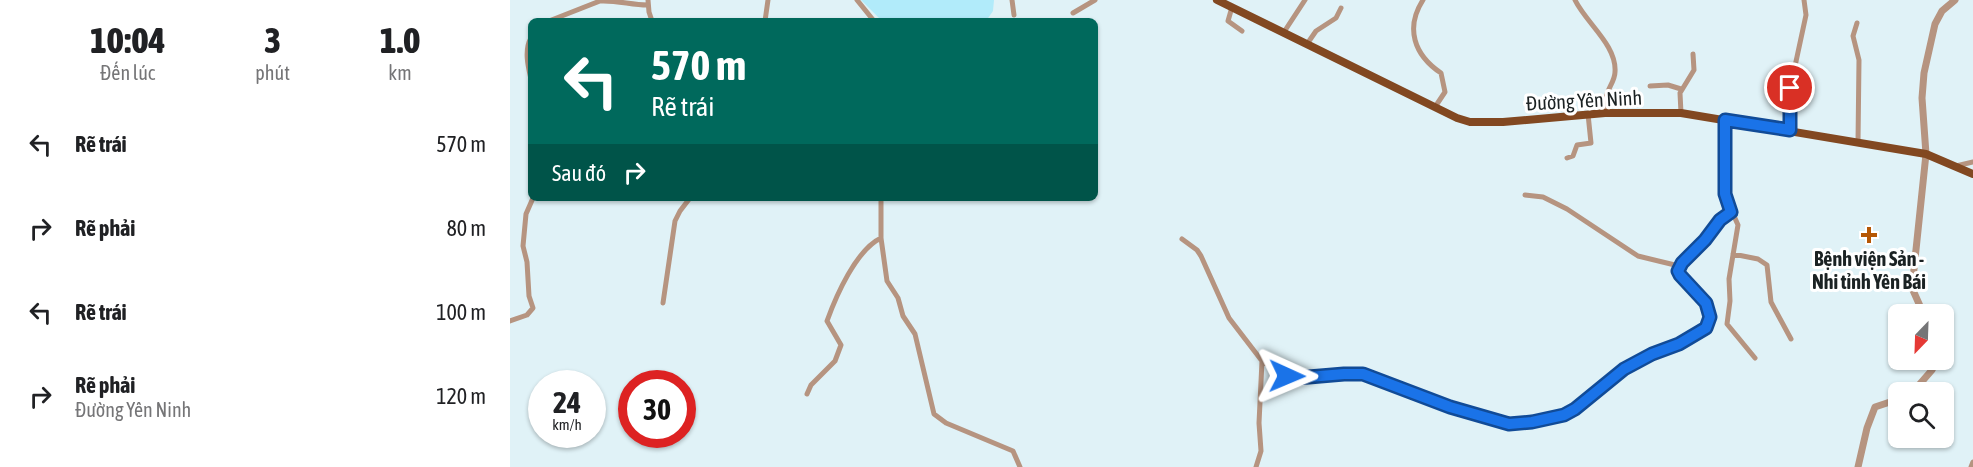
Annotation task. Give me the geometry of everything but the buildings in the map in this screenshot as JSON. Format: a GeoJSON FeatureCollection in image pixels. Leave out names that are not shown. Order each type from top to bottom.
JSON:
{"type":"FeatureCollection","features":[{"type":"Feature","properties":{"kind":"main road","name":"Đường Yên Ninh"},"geometry":{"type":"LineString","coordinates":[[1217,0],[1457,118],[1479,123],[1605,113],[1681,113],[1926,154],[1972,174]]}},
{"type":"Feature","properties":{"kind":"street"},"geometry":{"type":"LineString","coordinates":[[765,18],[768,0]]}},
{"type":"Feature","properties":{"kind":"street"},"geometry":{"type":"LineString","coordinates":[[857,0],[872,18]]}},
{"type":"Feature","properties":{"kind":"street"},"geometry":{"type":"LineString","coordinates":[[1012,0],[1014,15]]}},
{"type":"Feature","properties":{"kind":"street"},"geometry":{"type":"LineString","coordinates":[[1073,13],[1095,0]]}},
{"type":"Feature","properties":{"kind":"street"},"geometry":{"type":"LineString","coordinates":[[1284,32],[1305,0]]}},
{"type":"Feature","properties":{"kind":"street"},"geometry":{"type":"LineString","coordinates":[[1423,0],[1415,13],[1415,38],[1425,60],[1441,73],[1445,92],[1435,107]]}},
{"type":"Feature","properties":{"kind":"street"},"geometry":{"type":"LineString","coordinates":[[1575,0],[1612,57],[1615,73],[1606,98],[1605,113]]}},
{"type":"Feature","properties":{"kind":"street"},"geometry":{"type":"LineString","coordinates":[[1790,130],[1789,94],[1806,15],[1804,0]]}},
{"type":"Feature","properties":{"kind":"street"},"geometry":{"type":"LineString","coordinates":[[1919,304],[1912,288],[1926,154],[1922,99],[1924,73],[1935,24],[1942,11],[1955,0]]}},
{"type":"Feature","properties":{"kind":"street"},"geometry":{"type":"LineString","coordinates":[[557,18],[600,1],[648,3],[651,18]]}},
{"type":"Feature","properties":{"kind":"street"},"geometry":{"type":"LineString","coordinates":[[1232,7],[1228,21],[1242,31]]}},
{"type":"Feature","properties":{"kind":"street"},"geometry":{"type":"LineString","coordinates":[[1307,44],[1317,31],[1336,18],[1341,9]]}},
{"type":"Feature","properties":{"kind":"street"},"geometry":{"type":"LineString","coordinates":[[1857,23],[1853,36],[1859,60],[1858,142]]}},
{"type":"Feature","properties":{"kind":"street"},"geometry":{"type":"LineString","coordinates":[[1681,113],[1681,89],[1693,73],[1695,63],[1693,54]]}},
{"type":"Feature","properties":{"kind":"street"},"geometry":{"type":"LineString","coordinates":[[1650,86],[1672,86],[1681,89]]}},
{"type":"Feature","properties":{"kind":"street"},"geometry":{"type":"LineString","coordinates":[[1567,158],[1572,158],[1577,145],[1590,143],[1588,114]]}},
{"type":"Feature","properties":{"kind":"street"},"geometry":{"type":"LineString","coordinates":[[1725,120],[1725,194],[1731,212],[1738,222],[1728,285],[1730,301],[1727,324],[1755,358]]}},
{"type":"Feature","properties":{"kind":"street"},"geometry":{"type":"LineString","coordinates":[[1956,166],[1973,162]]}},
{"type":"Feature","properties":{"kind":"street"},"geometry":{"type":"LineString","coordinates":[[1526,195],[1543,197],[1568,209],[1638,256],[1679,266]]}},
{"type":"Feature","properties":{"kind":"street"},"geometry":{"type":"LineString","coordinates":[[510,321],[527,315],[533,308],[529,296],[527,262],[523,246],[524,224],[532,201]]}},
{"type":"Feature","properties":{"kind":"street"},"geometry":{"type":"LineString","coordinates":[[663,303],[675,221],[688,201]]}},
{"type":"Feature","properties":{"kind":"street"},"geometry":{"type":"LineString","coordinates":[[881,201],[881,238],[887,281],[898,298],[903,316],[915,334],[934,414],[946,423],[1013,451],[1020,467]]}},
{"type":"Feature","properties":{"kind":"street"},"geometry":{"type":"LineString","coordinates":[[1679,266],[1705,240],[1720,220],[1731,212]]}},
{"type":"Feature","properties":{"kind":"street"},"geometry":{"type":"LineString","coordinates":[[807,394],[811,385],[835,361],[841,345],[827,321],[835,299],[870,243],[881,238]]}},
{"type":"Feature","properties":{"kind":"street"},"geometry":{"type":"LineString","coordinates":[[1182,239],[1197,250],[1229,318],[1262,362],[1287,376],[1297,378],[1344,374],[1369,376],[1450,407],[1502,423],[1532,422],[1575,409],[1624,369],[1652,354],[1679,344],[1706,328],[1710,317],[1706,303],[1680,275],[1679,266]]}},
{"type":"Feature","properties":{"kind":"street"},"geometry":{"type":"LineString","coordinates":[[1733,254],[1758,259],[1767,265],[1771,302],[1791,339]]}},
{"type":"Feature","properties":{"kind":"street"},"geometry":{"type":"LineString","coordinates":[[1256,467],[1261,451],[1259,423],[1262,362]]}},
{"type":"Feature","properties":{"kind":"street"},"geometry":{"type":"LineString","coordinates":[[1922,382],[1931,370]]}},
{"type":"Feature","properties":{"kind":"street"},"geometry":{"type":"LineString","coordinates":[[1858,467],[1867,428],[1875,407],[1888,403]]}},
{"type":"Feature","properties":{"kind":"street"},"geometry":{"type":"LineString","coordinates":[[1971,467],[1973,462]]}},
{"type":"Feature","properties":{"kind":"shaded area"},"geometry":{"type":"Polygon","coordinates":[[[861,0],[994,0],[993,11],[988,18],[879,18],[861,0]]]}},
{"type":"Feature","properties":{"kind":"place","name":"Bệnh viện Sản - Nhi tỉnh Yên Bái"},"geometry":{"type":"Point","coordinates":[1869,235]}},
{"type":"Feature","properties":{"kind":"route"},"geometry":{"type":"LineString","coordinates":[[1287,376],[1297,378],[1363,374],[1450,407],[1509,424],[1532,422],[1571,412],[1624,369],[1652,354],[1679,344],[1706,328],[1710,323],[1706,303],[1678,271],[1679,266],[1698,248],[1720,220],[1731,212],[1725,194],[1725,120],[1790,130],[1790,88]]}}]}
